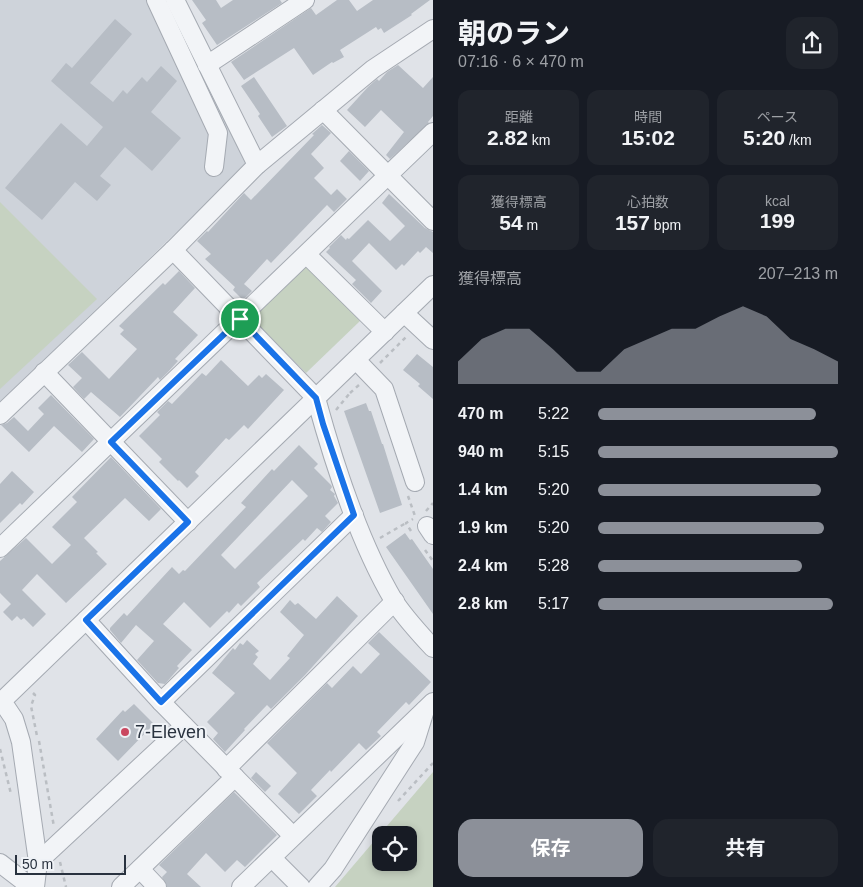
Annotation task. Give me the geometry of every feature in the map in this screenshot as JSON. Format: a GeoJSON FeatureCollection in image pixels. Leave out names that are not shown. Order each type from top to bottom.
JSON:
{"type":"FeatureCollection","features":[{"type":"Feature","properties":{"kind":"street"},"geometry":{"type":"LineString","coordinates":[[156,0],[218,132],[214,167]]}},
{"type":"Feature","properties":{"kind":"street"},"geometry":{"type":"LineString","coordinates":[[174,0],[257,165]]}},
{"type":"Feature","properties":{"kind":"street"},"geometry":{"type":"LineString","coordinates":[[207,65],[305,0]]}},
{"type":"Feature","properties":{"kind":"street"},"geometry":{"type":"LineString","coordinates":[[0,415],[173,250],[257,165],[373,69],[433,29]]}},
{"type":"Feature","properties":{"kind":"street"},"geometry":{"type":"LineString","coordinates":[[323,110],[433,221]]}},
{"type":"Feature","properties":{"kind":"street"},"geometry":{"type":"LineString","coordinates":[[0,548],[433,132]]}},
{"type":"Feature","properties":{"kind":"street"},"geometry":{"type":"LineString","coordinates":[[173,250],[316,398],[354,515],[372,559],[395,602],[410,623],[433,648]]}},
{"type":"Feature","properties":{"kind":"street"},"geometry":{"type":"LineString","coordinates":[[306,255],[384,332]]}},
{"type":"Feature","properties":{"kind":"street"},"geometry":{"type":"LineString","coordinates":[[35,887],[38,862],[21,742],[14,719],[1,701],[433,285]]}},
{"type":"Feature","properties":{"kind":"street"},"geometry":{"type":"LineString","coordinates":[[404,313],[433,340]]}},
{"type":"Feature","properties":{"kind":"street"},"geometry":{"type":"LineString","coordinates":[[356,360],[364,379],[384,390],[415,482]]}},
{"type":"Feature","properties":{"kind":"street"},"geometry":{"type":"LineString","coordinates":[[44,372],[188,522]]}},
{"type":"Feature","properties":{"kind":"street"},"geometry":{"type":"LineString","coordinates":[[161,702],[354,515]]}},
{"type":"Feature","properties":{"kind":"street"},"geometry":{"type":"LineString","coordinates":[[121,887],[395,602]]}},
{"type":"Feature","properties":{"kind":"street"},"geometry":{"type":"LineString","coordinates":[[86,620],[161,702],[293,836]]}},
{"type":"Feature","properties":{"kind":"street"},"geometry":{"type":"LineString","coordinates":[[241,887],[429,706]]}},
{"type":"Feature","properties":{"kind":"street"},"geometry":{"type":"LineString","coordinates":[[317,887],[333,869],[415,742],[429,706]]}},
{"type":"Feature","properties":{"kind":"street"},"geometry":{"type":"LineString","coordinates":[[38,862],[184,726]]}},
{"type":"Feature","properties":{"kind":"street"},"geometry":{"type":"LineString","coordinates":[[272,858],[301,887]]}},
{"type":"Feature","properties":{"kind":"street"},"geometry":{"type":"LineString","coordinates":[[0,863],[31,887]]}},
{"type":"Feature","properties":{"kind":"street"},"geometry":{"type":"LineString","coordinates":[[140,869],[157,887]]}},
{"type":"Feature","properties":{"kind":"path"},"geometry":{"type":"LineString","coordinates":[[364,379],[410,333]]}},
{"type":"Feature","properties":{"kind":"path"},"geometry":{"type":"LineString","coordinates":[[373,543],[406,523]]}},
{"type":"Feature","properties":{"kind":"path"},"geometry":{"type":"LineString","coordinates":[[22,682],[35,695],[31,706],[46,774],[57,845],[66,887]]}},
{"type":"Feature","properties":{"kind":"path"},"geometry":{"type":"LineString","coordinates":[[0,748],[11,795]]}},
{"type":"Feature","properties":{"kind":"shaded area"},"geometry":{"type":"Polygon","coordinates":[[[0,0],[166,0],[246,165],[0,402],[0,0]]]}},
{"type":"Feature","properties":{"kind":"green space"},"geometry":{"type":"Polygon","coordinates":[[[0,202],[97,299],[0,389],[0,202]]]}},
{"type":"Feature","properties":{"kind":"green space"},"geometry":{"type":"Polygon","coordinates":[[[306,266],[360,321],[306,373],[252,319],[306,266]]]}},
{"type":"Feature","properties":{"kind":"green space"},"geometry":{"type":"Polygon","coordinates":[[[433,772],[433,887],[335,887],[372,844],[372,871],[417,871],[417,826],[387,826],[433,772]]]}},
{"type":"Feature","properties":{"kind":"building"},"geometry":{"type":"Polygon","coordinates":[[[192,0],[216,0],[221,8],[233,0],[280,0],[282,3],[217,45],[202,23],[206,20],[192,0]]]}},
{"type":"Feature","properties":{"kind":"building"},"geometry":{"type":"Polygon","coordinates":[[[337,0],[349,0],[357,11],[373,0],[430,0],[412,15],[384,33],[381,28],[378,30],[376,27],[340,50],[344,57],[332,62],[313,75],[294,48],[244,80],[231,62],[311,8],[316,15],[337,0]]]}},
{"type":"Feature","properties":{"kind":"building"},"geometry":{"type":"Polygon","coordinates":[[[115,19],[132,34],[90,83],[113,102],[123,90],[127,94],[142,77],[147,82],[161,66],[177,81],[151,112],[181,138],[152,171],[125,147],[100,176],[111,185],[97,201],[75,182],[42,220],[5,188],[61,123],[87,146],[103,127],[51,81],[66,63],[72,68],[115,19]]]}},
{"type":"Feature","properties":{"kind":"building"},"geometry":{"type":"Polygon","coordinates":[[[398,65],[423,88],[433,77],[433,116],[429,123],[390,159],[386,155],[404,132],[381,110],[365,127],[347,110],[377,79],[379,81],[387,72],[398,65]]]}},
{"type":"Feature","properties":{"kind":"building"},"geometry":{"type":"Polygon","coordinates":[[[254,77],[287,126],[272,137],[258,116],[260,114],[241,86],[254,77]]]}},
{"type":"Feature","properties":{"kind":"building"},"geometry":{"type":"Polygon","coordinates":[[[322,125],[331,133],[311,154],[324,168],[314,178],[331,195],[337,189],[347,199],[334,212],[327,205],[271,263],[267,259],[244,284],[252,291],[243,300],[233,290],[235,287],[205,259],[211,254],[197,241],[208,232],[244,193],[251,200],[322,125]]]}},
{"type":"Feature","properties":{"kind":"building"},"geometry":{"type":"Polygon","coordinates":[[[349,151],[369,171],[360,181],[340,161],[349,151]]]}},
{"type":"Feature","properties":{"kind":"building"},"geometry":{"type":"Polygon","coordinates":[[[389,194],[425,228],[433,232],[433,253],[426,247],[420,253],[418,251],[404,266],[402,264],[396,270],[369,243],[352,261],[382,291],[371,303],[352,284],[356,280],[326,252],[341,235],[346,240],[347,238],[349,239],[368,220],[390,241],[405,226],[382,203],[389,194]]]}},
{"type":"Feature","properties":{"kind":"building"},"geometry":{"type":"Polygon","coordinates":[[[179,271],[195,288],[173,312],[198,335],[175,359],[178,361],[168,372],[160,380],[158,377],[120,417],[91,392],[84,399],[73,387],[82,378],[68,365],[82,352],[109,379],[137,349],[120,334],[124,330],[119,326],[163,283],[165,285],[179,271]]]}},
{"type":"Feature","properties":{"kind":"building"},"geometry":{"type":"Polygon","coordinates":[[[417,354],[433,367],[433,399],[418,386],[420,384],[403,370],[417,354]]]}},
{"type":"Feature","properties":{"kind":"building"},"geometry":{"type":"Polygon","coordinates":[[[221,360],[248,386],[259,375],[262,378],[266,374],[284,390],[248,429],[244,425],[229,440],[226,438],[195,472],[199,476],[187,488],[159,462],[162,459],[139,436],[160,415],[157,412],[168,401],[172,404],[202,373],[206,376],[221,360]]]}},
{"type":"Feature","properties":{"kind":"building"},"geometry":{"type":"Polygon","coordinates":[[[51,395],[94,439],[82,452],[54,426],[29,452],[1,425],[14,417],[28,431],[44,414],[38,408],[51,395]]]}},
{"type":"Feature","properties":{"kind":"building"},"geometry":{"type":"Polygon","coordinates":[[[366,403],[369,411],[371,411],[383,444],[402,505],[380,513],[344,411],[366,403]]]}},
{"type":"Feature","properties":{"kind":"building"},"geometry":{"type":"Polygon","coordinates":[[[299,445],[318,464],[314,468],[331,485],[330,490],[335,494],[334,496],[338,503],[325,516],[331,522],[322,532],[317,528],[305,541],[303,539],[257,583],[260,587],[241,606],[238,603],[210,628],[184,602],[163,624],[192,650],[177,666],[179,668],[165,684],[158,683],[137,660],[154,641],[136,625],[121,643],[110,628],[124,613],[127,616],[172,567],[179,574],[183,570],[185,571],[246,507],[241,503],[272,469],[274,471],[299,445]],[[292,480],[221,555],[235,569],[308,496],[292,480]]]}},
{"type":"Feature","properties":{"kind":"building"},"geometry":{"type":"Polygon","coordinates":[[[111,457],[161,509],[149,521],[125,498],[84,538],[107,564],[66,603],[37,574],[22,590],[46,614],[33,627],[24,618],[21,620],[17,616],[12,621],[3,612],[11,604],[0,593],[0,561],[26,538],[52,564],[71,545],[52,527],[77,502],[72,497],[111,457]]]}},
{"type":"Feature","properties":{"kind":"building"},"geometry":{"type":"Polygon","coordinates":[[[12,471],[34,492],[22,505],[20,503],[0,523],[0,484],[12,471]]]}},
{"type":"Feature","properties":{"kind":"building"},"geometry":{"type":"Polygon","coordinates":[[[405,533],[410,540],[412,539],[433,569],[433,614],[386,547],[405,533]]]}},
{"type":"Feature","properties":{"kind":"building"},"geometry":{"type":"Polygon","coordinates":[[[337,596],[358,616],[305,675],[271,709],[267,705],[225,752],[213,739],[218,733],[207,722],[235,693],[212,673],[233,648],[235,650],[240,643],[243,645],[247,640],[259,651],[255,654],[258,657],[253,664],[270,680],[290,658],[287,656],[304,635],[280,612],[290,600],[295,605],[298,603],[316,619],[337,596]]]}},
{"type":"Feature","properties":{"kind":"building"},"geometry":{"type":"Polygon","coordinates":[[[379,632],[431,682],[409,705],[406,702],[377,732],[381,736],[366,750],[359,743],[331,772],[330,770],[311,790],[317,796],[299,814],[278,794],[297,773],[267,743],[327,683],[332,688],[353,666],[361,674],[380,654],[368,643],[379,632]]]}},
{"type":"Feature","properties":{"kind":"building","name":"7-Eleven"},"geometry":{"type":"Polygon","coordinates":[[[134,704],[154,724],[118,761],[96,739],[123,710],[125,712],[134,704]]]}},
{"type":"Feature","properties":{"kind":"building"},"geometry":{"type":"Polygon","coordinates":[[[256,772],[271,786],[265,792],[251,778],[256,772]]]}},
{"type":"Feature","properties":{"kind":"building"},"geometry":{"type":"Polygon","coordinates":[[[234,792],[277,835],[245,867],[237,860],[225,872],[206,853],[187,874],[201,887],[167,887],[162,877],[167,872],[159,865],[234,792]]]}},
{"type":"Feature","properties":{"kind":"place","name":"7-Eleven"},"geometry":{"type":"Point","coordinates":[125,732]}},
{"type":"Feature","properties":{"kind":"route"},"geometry":{"type":"LineString","coordinates":[[240,319],[316,398],[354,515],[161,702],[86,620],[188,522],[111,442],[240,319]]}}]}
